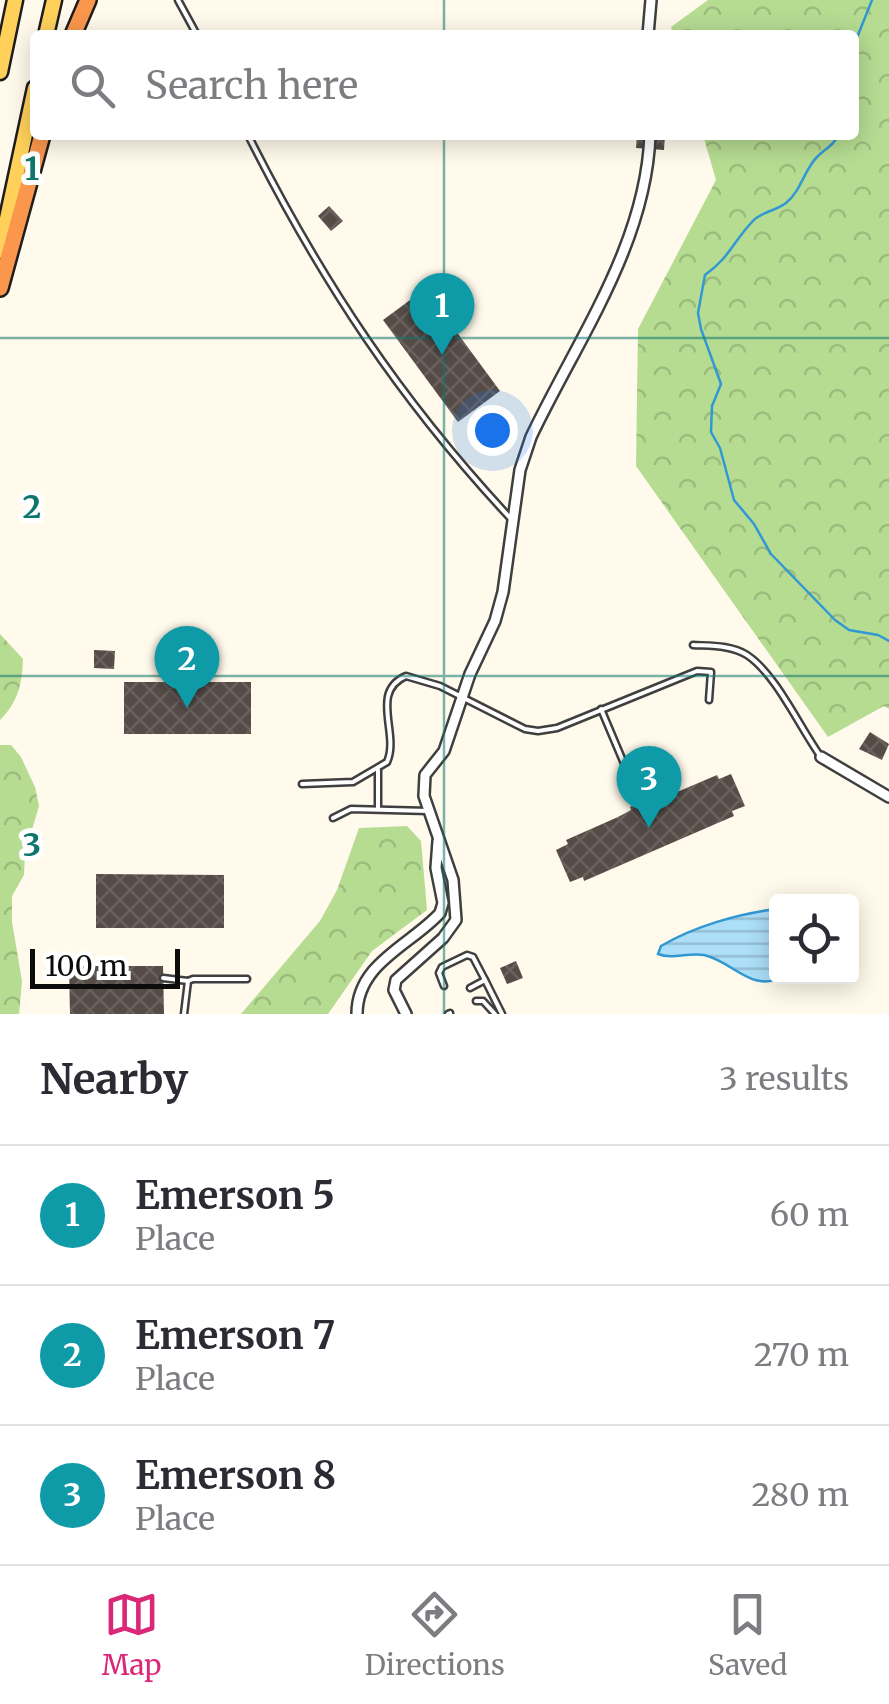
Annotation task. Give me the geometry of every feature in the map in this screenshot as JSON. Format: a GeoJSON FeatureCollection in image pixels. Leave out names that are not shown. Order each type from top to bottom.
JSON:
{"type":"FeatureCollection","features":[{"type":"Feature","properties":{"kind":"highway"},"geometry":{"type":"LineString","coordinates":[[75,30],[88,0]]}},
{"type":"Feature","properties":{"kind":"highway"},"geometry":{"type":"LineString","coordinates":[[0,288],[41,140]]}},
{"type":"Feature","properties":{"kind":"main road"},"geometry":{"type":"LineString","coordinates":[[0,72],[16,0]]}},
{"type":"Feature","properties":{"kind":"main road"},"geometry":{"type":"LineString","coordinates":[[47,30],[54,0]]}},
{"type":"Feature","properties":{"kind":"main road"},"geometry":{"type":"LineString","coordinates":[[0,251],[30,111]]}},
{"type":"Feature","properties":{"kind":"street"},"geometry":{"type":"LineString","coordinates":[[648,30],[650,0]]}},
{"type":"Feature","properties":{"kind":"street"},"geometry":{"type":"LineString","coordinates":[[406,1014],[394,983],[443,938],[456,920],[453,880],[424,796],[425,774],[444,752],[461,697],[495,621],[503,592],[520,470],[531,436],[636,222],[650,140]]}},
{"type":"Feature","properties":{"kind":"street"},"geometry":{"type":"LineString","coordinates":[[821,757],[889,797]]}},
{"type":"Feature","properties":{"kind":"street"},"geometry":{"type":"LineString","coordinates":[[357,1014],[362,990],[380,962],[440,913],[443,903],[436,868],[438,838]]}},
{"type":"Feature","properties":{"kind":"lane"},"geometry":{"type":"LineString","coordinates":[[178,0],[194,30]]}},
{"type":"Feature","properties":{"kind":"lane"},"geometry":{"type":"LineString","coordinates":[[251,140],[318,265],[373,351],[443,446],[512,520]]}},
{"type":"Feature","properties":{"kind":"lane"},"geometry":{"type":"LineString","coordinates":[[693,645],[722,646],[749,656],[776,687],[821,757]]}},
{"type":"Feature","properties":{"kind":"lane"},"geometry":{"type":"LineString","coordinates":[[302,784],[353,782],[378,770],[391,753],[387,697],[399,679],[406,676],[426,681],[525,729],[538,731],[558,728],[697,671],[711,672],[709,700]]}},
{"type":"Feature","properties":{"kind":"lane"},"geometry":{"type":"LineString","coordinates":[[601,710],[631,780]]}},
{"type":"Feature","properties":{"kind":"lane"},"geometry":{"type":"LineString","coordinates":[[378,770],[378,808]]}},
{"type":"Feature","properties":{"kind":"lane"},"geometry":{"type":"LineString","coordinates":[[332,818],[352,809],[429,811]]}},
{"type":"Feature","properties":{"kind":"lane"},"geometry":{"type":"LineString","coordinates":[[444,986],[438,974],[442,967],[467,955],[473,957],[498,1014]]}},
{"type":"Feature","properties":{"kind":"lane"},"geometry":{"type":"LineString","coordinates":[[163,978],[188,982],[247,979]]}},
{"type":"Feature","properties":{"kind":"lane"},"geometry":{"type":"LineString","coordinates":[[470,988],[486,980]]}},
{"type":"Feature","properties":{"kind":"lane"},"geometry":{"type":"LineString","coordinates":[[184,1014],[188,982]]}},
{"type":"Feature","properties":{"kind":"lane"},"geometry":{"type":"LineString","coordinates":[[476,1001],[483,1000],[498,1014]]}},
{"type":"Feature","properties":{"kind":"green space"},"geometry":{"type":"Polygon","coordinates":[[[708,0],[889,0],[889,709],[884,706],[828,737],[636,466],[638,329],[716,180],[704,140],[859,140],[859,30],[671,27],[708,0]]]}},
{"type":"Feature","properties":{"kind":"green space"},"geometry":{"type":"Polygon","coordinates":[[[0,634],[23,659],[18,692],[0,720],[0,634]]]}},
{"type":"Feature","properties":{"kind":"green space"},"geometry":{"type":"Polygon","coordinates":[[[0,745],[11,745],[21,757],[39,806],[25,853],[24,875],[12,896],[12,922],[22,981],[19,1014],[0,1014],[0,745]]]}},
{"type":"Feature","properties":{"kind":"green space"},"geometry":{"type":"Polygon","coordinates":[[[407,826],[421,841],[427,910],[372,951],[328,1014],[241,1014],[320,921],[337,890],[359,828],[407,826]]]}},
{"type":"Feature","properties":{"kind":"water"},"geometry":{"type":"Polygon","coordinates":[[[769,910],[769,981],[752,979],[704,955],[658,954],[661,946],[674,939],[732,918],[769,910]]]}},
{"type":"Feature","properties":{"kind":"building"},"geometry":{"type":"Polygon","coordinates":[[[637,140],[665,140],[664,150],[636,148],[637,140]]]}},
{"type":"Feature","properties":{"kind":"building"},"geometry":{"type":"Polygon","coordinates":[[[329,206],[343,221],[331,231],[318,216],[329,206]]]}},
{"type":"Feature","properties":{"kind":"building"},"geometry":{"type":"Polygon","coordinates":[[[425,289],[500,391],[458,422],[383,320],[425,289]]]}},
{"type":"Feature","properties":{"kind":"building"},"geometry":{"type":"Polygon","coordinates":[[[94,650],[115,651],[114,669],[94,668],[94,650]]]}},
{"type":"Feature","properties":{"kind":"building"},"geometry":{"type":"Polygon","coordinates":[[[124,682],[251,682],[251,734],[124,734],[124,682]]]}},
{"type":"Feature","properties":{"kind":"building"},"geometry":{"type":"Polygon","coordinates":[[[870,732],[889,744],[882,760],[859,749],[870,732]]]}},
{"type":"Feature","properties":{"kind":"building"},"geometry":{"type":"Polygon","coordinates":[[[731,774],[745,806],[732,811],[734,816],[584,881],[583,877],[570,882],[556,850],[568,844],[566,840],[648,799],[662,795],[663,798],[717,775],[719,779],[731,774]]]}},
{"type":"Feature","properties":{"kind":"building"},"geometry":{"type":"Polygon","coordinates":[[[96,874],[224,875],[224,928],[96,928],[96,874]]]}},
{"type":"Feature","properties":{"kind":"building"},"geometry":{"type":"Polygon","coordinates":[[[516,961],[523,978],[507,984],[500,968],[516,961]]]}},
{"type":"Feature","properties":{"kind":"building"},"geometry":{"type":"Polygon","coordinates":[[[69,966],[163,966],[164,1014],[70,1014],[69,966]]]}},
{"type":"Feature","properties":{"kind":"waterway"},"geometry":{"type":"LineString","coordinates":[[859,32],[872,0]]}},
{"type":"Feature","properties":{"kind":"waterway"},"geometry":{"type":"LineString","coordinates":[[835,140],[813,162],[791,198],[755,219],[705,275],[698,313],[721,384],[712,406],[711,432],[720,448],[734,500],[771,554],[835,620],[849,630],[889,641]]}},
{"type":"Feature","properties":{"kind":"place","name":"Emerson 5"},"geometry":{"type":"Point","coordinates":[442,355]}},
{"type":"Feature","properties":{"kind":"place","name":"Emerson 7"},"geometry":{"type":"Point","coordinates":[187,708]}},
{"type":"Feature","properties":{"kind":"place","name":"Emerson 8"},"geometry":{"type":"Point","coordinates":[649,828]}}]}
